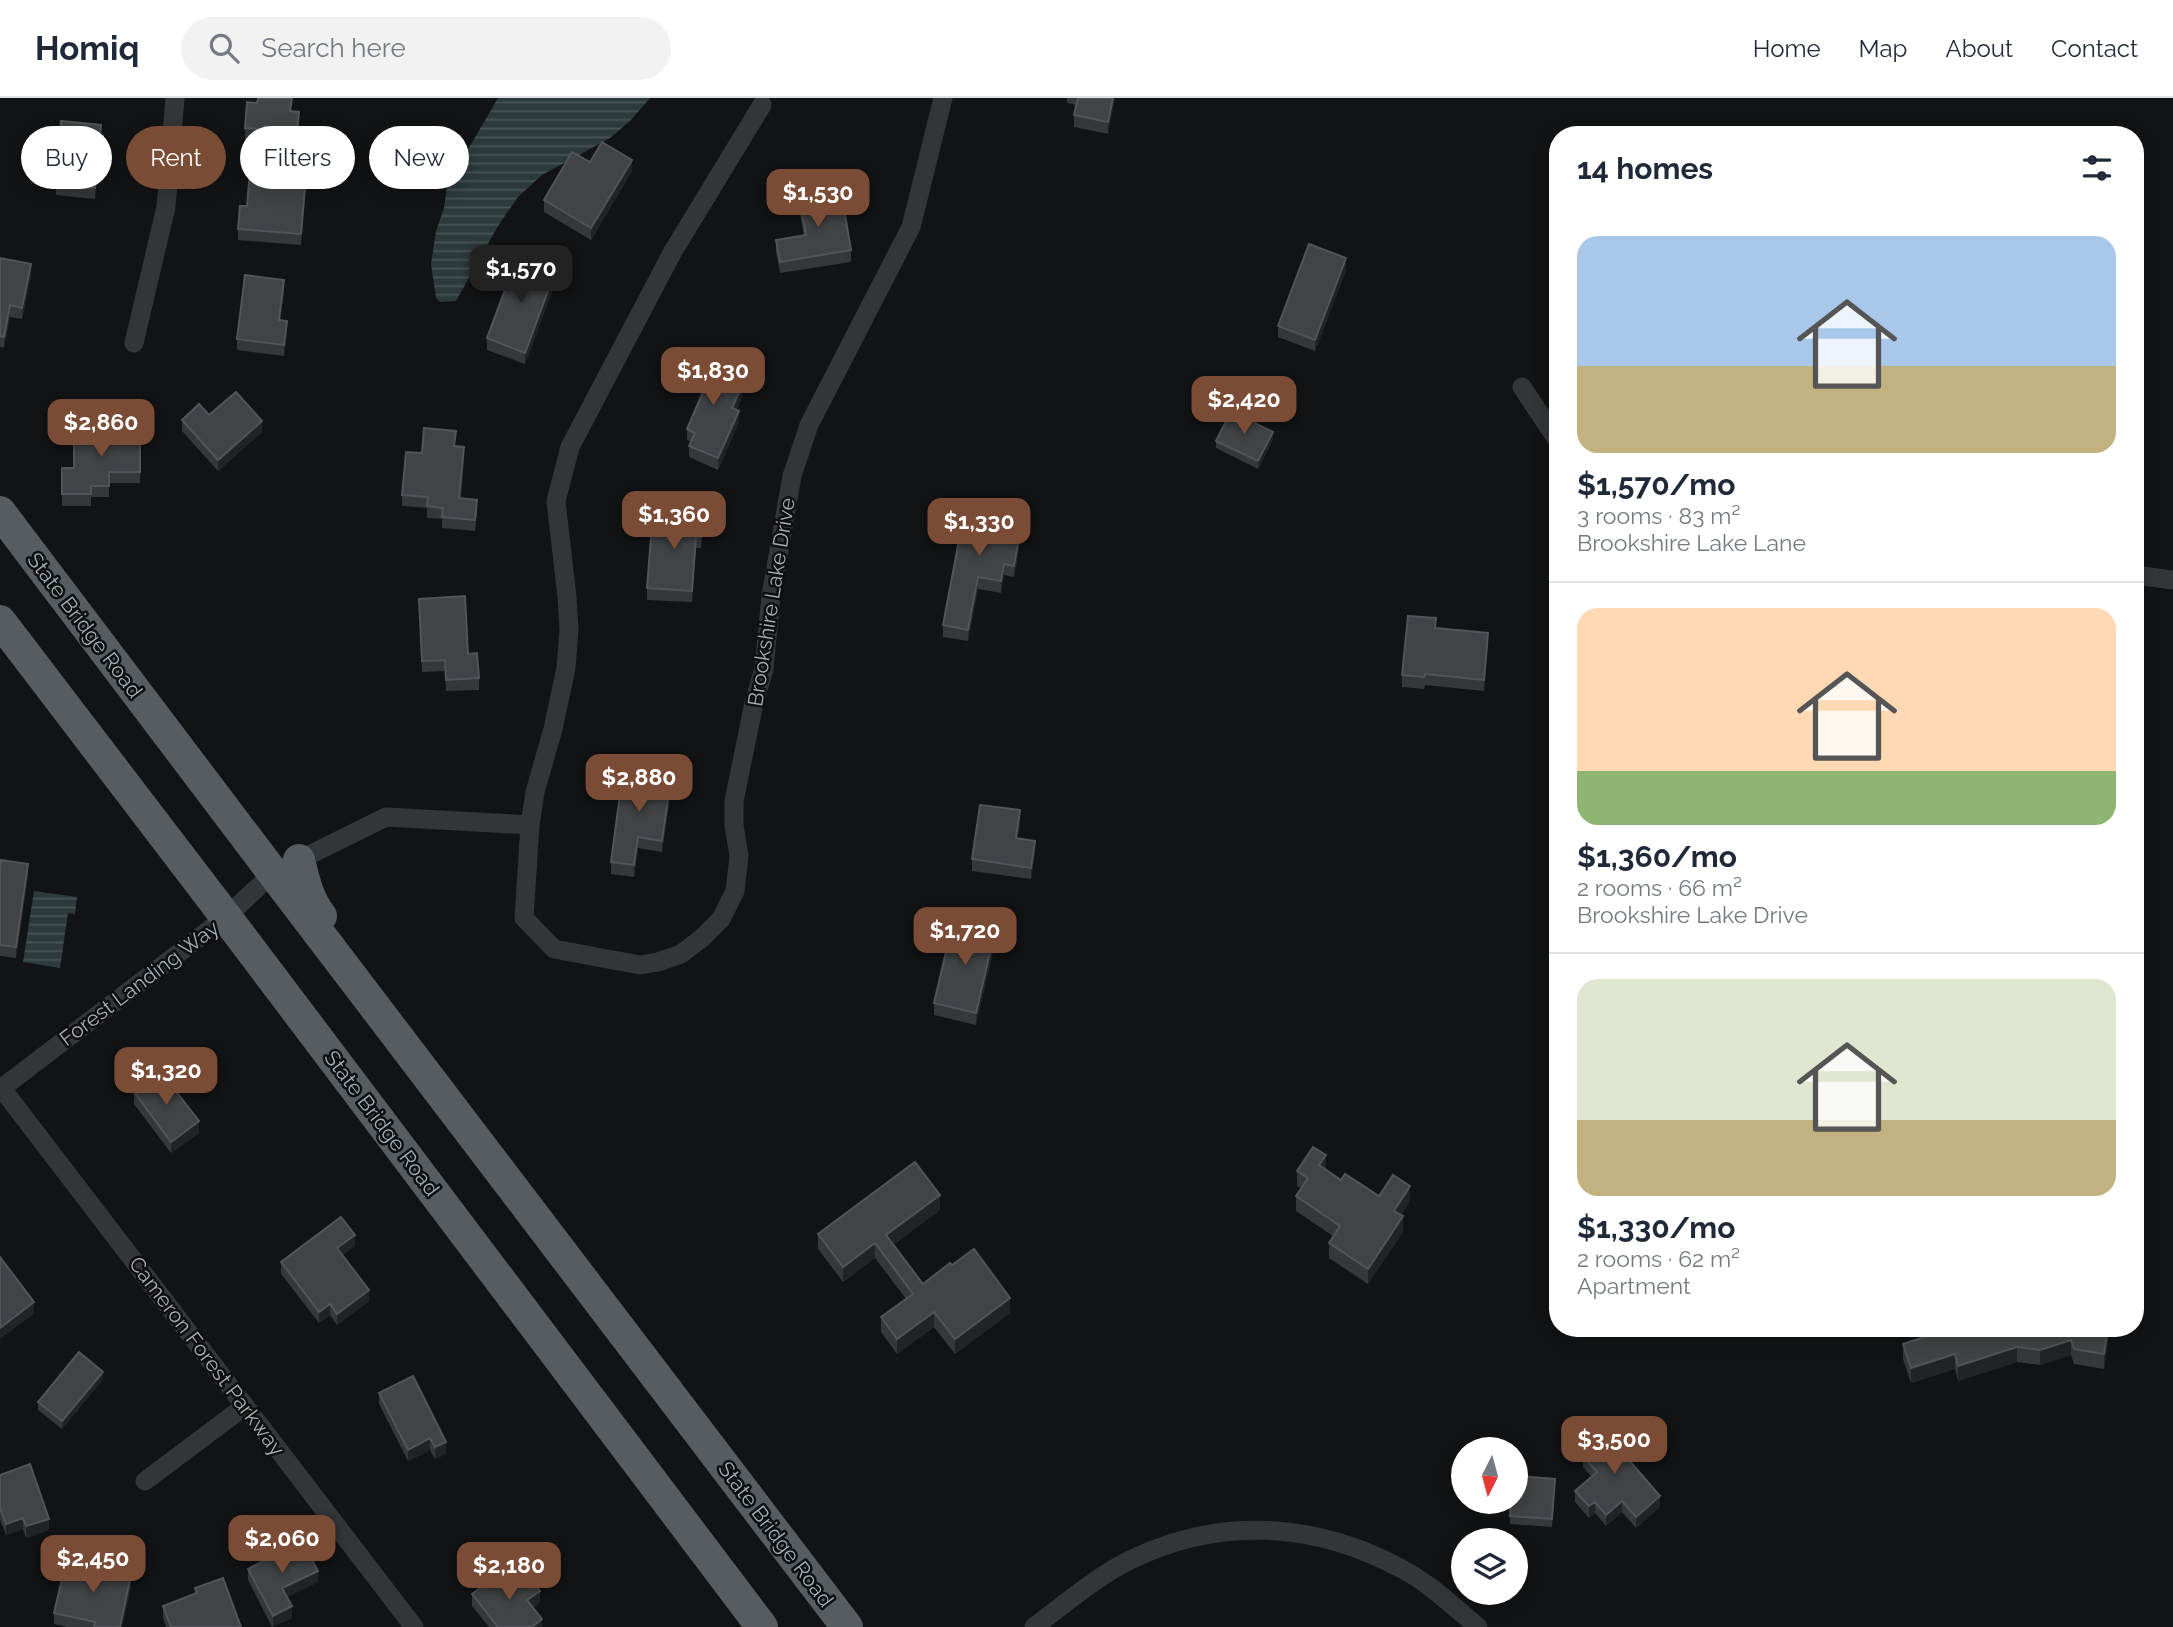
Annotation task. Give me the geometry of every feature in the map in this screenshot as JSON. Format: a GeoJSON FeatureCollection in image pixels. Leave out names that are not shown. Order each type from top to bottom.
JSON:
{"type":"FeatureCollection","features":[{"type":"Feature","properties":{"kind":"highway","name":"State Bridge Road"},"geometry":{"type":"LineString","coordinates":[[0,512],[286,867],[399,1040],[847,1627]]}},
{"type":"Feature","properties":{"kind":"highway","name":"State Bridge Road"},"geometry":{"type":"LineString","coordinates":[[0,621],[762,1627]]}},
{"type":"Feature","properties":{"kind":"street"},"geometry":{"type":"LineString","coordinates":[[135,343],[166,208],[175,98]]}},
{"type":"Feature","properties":{"kind":"street","name":"Brookshire Lake Drive"},"geometry":{"type":"LineString","coordinates":[[762,105],[671,253],[570,447],[556,501],[569,630],[566,668],[553,729],[535,792],[530,825],[524,918],[554,949],[640,965],[681,954],[702,939],[721,919],[736,889],[739,856],[734,825],[734,802],[764,669],[771,596],[792,476],[808,425],[911,227],[943,98]]}},
{"type":"Feature","properties":{"kind":"street"},"geometry":{"type":"LineString","coordinates":[[1522,387],[1549,428]]}},
{"type":"Feature","properties":{"kind":"street"},"geometry":{"type":"LineString","coordinates":[[2144,576],[2173,580]]}},
{"type":"Feature","properties":{"kind":"street"},"geometry":{"type":"LineString","coordinates":[[286,867],[386,817],[530,825]]}},
{"type":"Feature","properties":{"kind":"street","name":"Forest Landing Way"},"geometry":{"type":"LineString","coordinates":[[1,1087],[226,917],[286,867]]}},
{"type":"Feature","properties":{"kind":"street","name":"Cameron Forest Parkway"},"geometry":{"type":"LineString","coordinates":[[1,1087],[414,1627]]}},
{"type":"Feature","properties":{"kind":"street"},"geometry":{"type":"LineString","coordinates":[[145,1481],[245,1406]]}},
{"type":"Feature","properties":{"kind":"street"},"geometry":{"type":"LineString","coordinates":[[1034,1627],[1092,1583],[1129,1560],[1170,1544],[1212,1533],[1256,1529],[1299,1532],[1351,1545],[1404,1569],[1478,1627]]}},
{"type":"Feature","properties":{"kind":"shaded area"},"geometry":{"type":"Polygon","coordinates":[[[498,98],[650,98],[630,121],[610,138],[542,175],[518,197],[498,226],[456,301],[440,302],[436,298],[431,264],[436,231],[444,208],[447,189],[469,189],[469,147],[498,98]]]}},
{"type":"Feature","properties":{"kind":"shaded area"},"geometry":{"type":"Polygon","coordinates":[[[34,891],[77,897],[75,914],[68,913],[60,968],[23,962],[34,891]]]}},
{"type":"Feature","properties":{"kind":"building"},"geometry":{"type":"Polygon","coordinates":[[[258,98],[292,98],[290,111],[299,112],[298,126],[245,126],[247,102],[257,103],[258,98]]]}},
{"type":"Feature","properties":{"kind":"building"},"geometry":{"type":"Polygon","coordinates":[[[1078,98],[1113,98],[1108,122],[1074,115],[1078,98]]]}},
{"type":"Feature","properties":{"kind":"building"},"geometry":{"type":"Polygon","coordinates":[[[61,121],[101,125],[101,126],[61,126],[61,121]]]}},
{"type":"Feature","properties":{"kind":"building"},"geometry":{"type":"Polygon","coordinates":[[[602,142],[632,160],[591,228],[544,200],[572,152],[590,162],[602,142]]]}},
{"type":"Feature","properties":{"kind":"building"},"geometry":{"type":"Polygon","coordinates":[[[248,189],[305,189],[301,234],[238,229],[240,206],[247,206],[248,189]]]}},
{"type":"Feature","properties":{"kind":"building"},"geometry":{"type":"Polygon","coordinates":[[[841,191],[851,250],[780,262],[776,240],[806,235],[799,198],[841,191]]]}},
{"type":"Feature","properties":{"kind":"building"},"geometry":{"type":"Polygon","coordinates":[[[1309,244],[1346,258],[1315,340],[1278,326],[1309,244]]]}},
{"type":"Feature","properties":{"kind":"building"},"geometry":{"type":"Polygon","coordinates":[[[0,258],[31,264],[22,308],[10,305],[4,337],[0,336],[0,258]]]}},
{"type":"Feature","properties":{"kind":"building"},"geometry":{"type":"Polygon","coordinates":[[[517,258],[555,272],[525,353],[487,338],[517,258]]]}},
{"type":"Feature","properties":{"kind":"building"},"geometry":{"type":"Polygon","coordinates":[[[245,275],[284,280],[279,320],[287,321],[284,345],[237,339],[245,275]]]}},
{"type":"Feature","properties":{"kind":"building"},"geometry":{"type":"Polygon","coordinates":[[[700,356],[734,371],[729,381],[742,386],[732,408],[739,411],[718,458],[689,446],[695,433],[687,429],[706,385],[690,378],[700,356]]]}},
{"type":"Feature","properties":{"kind":"building"},"geometry":{"type":"Polygon","coordinates":[[[236,392],[262,421],[218,460],[182,420],[199,404],[209,415],[236,392]]]}},
{"type":"Feature","properties":{"kind":"building"},"geometry":{"type":"Polygon","coordinates":[[[1231,411],[1273,432],[1258,461],[1216,441],[1231,411]]]}},
{"type":"Feature","properties":{"kind":"building"},"geometry":{"type":"Polygon","coordinates":[[[424,428],[456,431],[454,446],[464,447],[459,498],[477,500],[475,520],[442,517],[443,508],[427,506],[428,497],[402,495],[406,452],[422,453],[424,428]]]}},
{"type":"Feature","properties":{"kind":"building"},"geometry":{"type":"Polygon","coordinates":[[[74,431],[140,431],[140,472],[109,472],[109,486],[91,486],[91,494],[62,494],[62,468],[74,468],[74,431]]]}},
{"type":"Feature","properties":{"kind":"building"},"geometry":{"type":"Polygon","coordinates":[[[966,503],[1015,512],[1011,535],[1019,537],[1014,566],[1004,564],[1001,581],[978,577],[968,630],[943,625],[966,503]]]}},
{"type":"Feature","properties":{"kind":"building"},"geometry":{"type":"Polygon","coordinates":[[[668,510],[703,513],[701,537],[696,536],[692,591],[647,588],[652,524],[667,525],[668,510]]]}},
{"type":"Feature","properties":{"kind":"building"},"geometry":{"type":"Polygon","coordinates":[[[465,596],[468,654],[477,653],[479,678],[446,680],[445,660],[422,661],[419,599],[465,596]]]}},
{"type":"Feature","properties":{"kind":"building"},"geometry":{"type":"Polygon","coordinates":[[[1408,616],[1436,618],[1435,628],[1488,633],[1484,680],[1425,674],[1424,677],[1402,675],[1408,616]]]}},
{"type":"Feature","properties":{"kind":"building"},"geometry":{"type":"Polygon","coordinates":[[[623,772],[671,778],[662,841],[638,837],[634,865],[611,862],[623,772]]]}},
{"type":"Feature","properties":{"kind":"building"},"geometry":{"type":"Polygon","coordinates":[[[980,805],[1020,810],[1016,838],[1035,841],[1031,868],[972,859],[980,805]]]}},
{"type":"Feature","properties":{"kind":"building"},"geometry":{"type":"Polygon","coordinates":[[[1,860],[28,864],[16,947],[0,945],[1,860]]]}},
{"type":"Feature","properties":{"kind":"building"},"geometry":{"type":"Polygon","coordinates":[[[953,922],[995,931],[976,1013],[934,1003],[953,922]]]}},
{"type":"Feature","properties":{"kind":"building"},"geometry":{"type":"Polygon","coordinates":[[[161,1072],[199,1121],[171,1142],[134,1092],[161,1072]]]}},
{"type":"Feature","properties":{"kind":"building"},"geometry":{"type":"Polygon","coordinates":[[[1313,1147],[1326,1155],[1319,1165],[1341,1180],[1345,1174],[1379,1196],[1393,1175],[1410,1186],[1394,1211],[1403,1216],[1368,1269],[1329,1243],[1340,1226],[1296,1196],[1308,1178],[1297,1171],[1313,1147]]]}},
{"type":"Feature","properties":{"kind":"building"},"geometry":{"type":"Polygon","coordinates":[[[915,1162],[940,1195],[886,1235],[923,1284],[974,1249],[1010,1298],[955,1339],[934,1312],[897,1339],[881,1317],[913,1294],[875,1243],[843,1267],[818,1234],[915,1162]]]}},
{"type":"Feature","properties":{"kind":"building"},"geometry":{"type":"Polygon","coordinates":[[[341,1217],[355,1235],[337,1248],[369,1290],[337,1314],[330,1304],[319,1312],[281,1262],[341,1217]]]}},
{"type":"Feature","properties":{"kind":"building"},"geometry":{"type":"Polygon","coordinates":[[[0,1257],[34,1302],[0,1328],[0,1257]]]}},
{"type":"Feature","properties":{"kind":"building"},"geometry":{"type":"Polygon","coordinates":[[[1924,1337],[2107,1337],[2104,1354],[2074,1349],[2071,1340],[2040,1350],[2017,1347],[1958,1366],[1955,1354],[1911,1368],[1903,1344],[1924,1337]]]}},
{"type":"Feature","properties":{"kind":"building"},"geometry":{"type":"Polygon","coordinates":[[[79,1352],[103,1372],[62,1421],[38,1402],[79,1352]]]}},
{"type":"Feature","properties":{"kind":"building"},"geometry":{"type":"Polygon","coordinates":[[[413,1376],[446,1442],[435,1447],[430,1438],[408,1450],[379,1393],[413,1376]]]}},
{"type":"Feature","properties":{"kind":"building"},"geometry":{"type":"Polygon","coordinates":[[[1590,1427],[1600,1439],[1612,1428],[1627,1444],[1620,1450],[1660,1496],[1636,1517],[1622,1501],[1606,1515],[1595,1502],[1589,1506],[1575,1491],[1597,1472],[1583,1456],[1591,1449],[1580,1436],[1590,1427]]]}},
{"type":"Feature","properties":{"kind":"building"},"geometry":{"type":"Polygon","coordinates":[[[30,1464],[49,1519],[26,1526],[23,1518],[6,1524],[0,1508],[0,1475],[30,1464]]]}},
{"type":"Feature","properties":{"kind":"building"},"geometry":{"type":"Polygon","coordinates":[[[1528,1477],[1555,1479],[1552,1519],[1510,1516],[1528,1514],[1528,1477]]]}},
{"type":"Feature","properties":{"kind":"building"},"geometry":{"type":"Polygon","coordinates":[[[302,1541],[318,1571],[282,1588],[292,1606],[273,1616],[248,1569],[302,1541]]]}},
{"type":"Feature","properties":{"kind":"building"},"geometry":{"type":"Polygon","coordinates":[[[66,1562],[131,1575],[120,1627],[94,1627],[95,1622],[54,1613],[66,1562]]]}},
{"type":"Feature","properties":{"kind":"building"},"geometry":{"type":"Polygon","coordinates":[[[500,1573],[510,1586],[526,1573],[540,1591],[527,1600],[542,1619],[532,1627],[498,1627],[472,1594],[500,1573]]]}},
{"type":"Feature","properties":{"kind":"building"},"geometry":{"type":"Polygon","coordinates":[[[223,1578],[241,1627],[171,1627],[163,1606],[197,1593],[195,1588],[223,1578]]]}}]}
